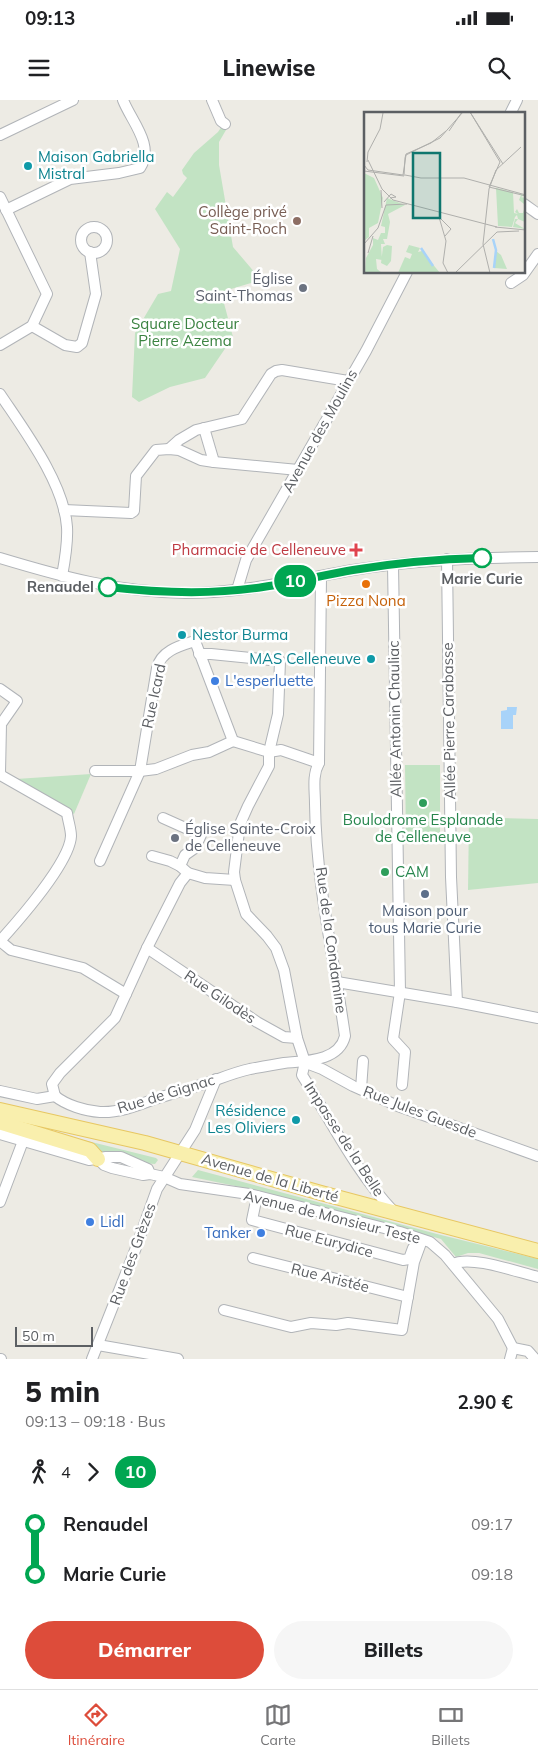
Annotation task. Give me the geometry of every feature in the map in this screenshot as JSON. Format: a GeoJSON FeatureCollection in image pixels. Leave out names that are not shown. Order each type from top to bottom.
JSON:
{"type":"FeatureCollection","features":[{"type":"Feature","properties":{"kind":"main road","name":"Avenue de la Liberté"},"geometry":{"type":"LineString","coordinates":[[0,1110],[144,1143],[538,1251]]}},
{"type":"Feature","properties":{"kind":"main road"},"geometry":{"type":"LineString","coordinates":[[0,1121],[90,1150],[98,1159]]}},
{"type":"Feature","properties":{"kind":"street"},"geometry":{"type":"LineString","coordinates":[[0,135],[73,100]]}},
{"type":"Feature","properties":{"kind":"street"},"geometry":{"type":"LineString","coordinates":[[6,210],[70,179],[119,173],[140,168],[144,158],[143,137],[123,100]]}},
{"type":"Feature","properties":{"kind":"street"},"geometry":{"type":"LineString","coordinates":[[212,100],[221,121],[225,124]]}},
{"type":"Feature","properties":{"kind":"street"},"geometry":{"type":"LineString","coordinates":[[511,112],[517,100]]}},
{"type":"Feature","properties":{"kind":"street"},"geometry":{"type":"LineString","coordinates":[[0,197],[47,294],[32,326],[0,345]]}},
{"type":"Feature","properties":{"kind":"street"},"geometry":{"type":"LineString","coordinates":[[526,205],[538,214]]}},
{"type":"Feature","properties":{"kind":"street"},"geometry":{"type":"LineString","coordinates":[[32,326],[52,338],[71,346],[77,346],[82,343],[96,294],[90,252]]}},
{"type":"Feature","properties":{"kind":"street"},"geometry":{"type":"LineString","coordinates":[[526,271],[538,254]]}},
{"type":"Feature","properties":{"kind":"street","name":"Avenue des Moulins"},"geometry":{"type":"LineString","coordinates":[[237,590],[246,560],[348,381],[406,274]]}},
{"type":"Feature","properties":{"kind":"street"},"geometry":{"type":"LineString","coordinates":[[511,283],[524,274]]}},
{"type":"Feature","properties":{"kind":"street"},"geometry":{"type":"LineString","coordinates":[[169,449],[179,440],[196,430],[242,419],[271,374],[276,371],[282,370],[348,381]]}},
{"type":"Feature","properties":{"kind":"street"},"geometry":{"type":"LineString","coordinates":[[0,394],[45,466],[64,510],[67,526],[66,560],[62,576]]}},
{"type":"Feature","properties":{"kind":"street"},"geometry":{"type":"LineString","coordinates":[[204,428],[214,462]]}},
{"type":"Feature","properties":{"kind":"street"},"geometry":{"type":"LineString","coordinates":[[64,510],[131,513],[134,511],[136,476],[156,450],[179,450],[200,460],[214,462],[298,470]]}},
{"type":"Feature","properties":{"kind":"street"},"geometry":{"type":"LineString","coordinates":[[0,558],[108,587],[186,593],[263,588],[321,576],[447,559],[538,557]]}},
{"type":"Feature","properties":{"kind":"street","name":"Allée Pierre Carabasse"},"geometry":{"type":"LineString","coordinates":[[447,559],[451,877],[457,1002]]}},
{"type":"Feature","properties":{"kind":"street","name":"Allée Antonin Chauliac"},"geometry":{"type":"LineString","coordinates":[[393,565],[400,992],[393,1039],[405,1052],[402,1085]]}},
{"type":"Feature","properties":{"kind":"street","name":"Rue de la Condamine"},"geometry":{"type":"LineString","coordinates":[[305,1062],[324,1058],[339,1047],[345,1036],[323,904],[315,817],[315,771],[319,763],[321,576]]}},
{"type":"Feature","properties":{"kind":"street","name":"Rue Icard"},"geometry":{"type":"LineString","coordinates":[[100,861],[140,771],[159,661],[165,653],[195,641],[199,654]]}},
{"type":"Feature","properties":{"kind":"street"},"geometry":{"type":"LineString","coordinates":[[152,856],[205,878],[235,880],[240,824],[269,766],[269,752],[278,714],[280,661],[199,654],[233,741]]}},
{"type":"Feature","properties":{"kind":"street"},"geometry":{"type":"LineString","coordinates":[[0,689],[17,701],[2,715],[0,772],[2,776],[67,814],[71,837],[67,849],[44,888],[0,941],[11,950],[83,968],[126,994]]}},
{"type":"Feature","properties":{"kind":"street"},"geometry":{"type":"LineString","coordinates":[[95,771],[156,769],[192,755],[209,752],[233,741],[269,752],[281,750],[319,763]]}},
{"type":"Feature","properties":{"kind":"street"},"geometry":{"type":"LineString","coordinates":[[55,1096],[52,1084],[60,1073],[115,1018],[147,948],[180,884],[184,870],[185,855],[195,848],[201,835],[163,818]]}},
{"type":"Feature","properties":{"kind":"street","name":"Impasse de la Belle"},"geometry":{"type":"LineString","coordinates":[[235,880],[246,914],[276,948],[284,970],[297,1038],[305,1062],[302,1075],[361,1172],[376,1194],[394,1212]]}},
{"type":"Feature","properties":{"kind":"street","name":"Rue Gilodès"},"geometry":{"type":"LineString","coordinates":[[147,948],[257,1022],[284,1037],[297,1038]]}},
{"type":"Feature","properties":{"kind":"street"},"geometry":{"type":"LineString","coordinates":[[337,982],[538,1018]]}},
{"type":"Feature","properties":{"kind":"street"},"geometry":{"type":"LineString","coordinates":[[361,1089],[363,1060]]}},
{"type":"Feature","properties":{"kind":"street","name":"Rue de Gignac"},"geometry":{"type":"LineString","coordinates":[[0,1091],[37,1099],[55,1096],[62,1102],[101,1112],[139,1105],[233,1072],[305,1062]]}},
{"type":"Feature","properties":{"kind":"street","name":"Rue Jules Guesde"},"geometry":{"type":"LineString","coordinates":[[305,1062],[398,1106],[538,1156]]}},
{"type":"Feature","properties":{"kind":"street","name":"Rue des Grèzes"},"geometry":{"type":"LineString","coordinates":[[92,1359],[157,1189],[195,1130],[216,1079]]}},
{"type":"Feature","properties":{"kind":"street","name":"Avenue de Monsieur Teste"},"geometry":{"type":"LineString","coordinates":[[0,1134],[88,1160],[98,1159],[104,1165],[112,1168],[143,1175],[150,1174],[164,1177],[180,1184],[256,1196],[430,1242],[445,1255],[498,1319],[513,1348]]}},
{"type":"Feature","properties":{"kind":"street"},"geometry":{"type":"LineString","coordinates":[[0,1202],[23,1141]]}},
{"type":"Feature","properties":{"kind":"street","name":"Rue Eurydice"},"geometry":{"type":"LineString","coordinates":[[256,1196],[252,1220],[403,1260],[409,1259],[419,1238]]}},
{"type":"Feature","properties":{"kind":"street"},"geometry":{"type":"LineString","coordinates":[[224,1310],[292,1327],[310,1323],[336,1325],[348,1323],[402,1330],[419,1238]]}},
{"type":"Feature","properties":{"kind":"street","name":"Rue Aristée"},"geometry":{"type":"LineString","coordinates":[[252,1258],[408,1297]]}},
{"type":"Feature","properties":{"kind":"street"},"geometry":{"type":"LineString","coordinates":[[452,1264],[458,1262],[480,1263],[538,1277]]}},
{"type":"Feature","properties":{"kind":"street"},"geometry":{"type":"LineString","coordinates":[[98,1345],[141,1356],[178,1359]]}},
{"type":"Feature","properties":{"kind":"street"},"geometry":{"type":"LineString","coordinates":[[510,1359],[513,1348],[528,1351],[535,1359]]}},
{"type":"Feature","properties":{"kind":"green space","name":"Square Docteur Pierre Azema"},"geometry":{"type":"Polygon","coordinates":[[[222,126],[225,126],[226,130],[219,142],[219,165],[233,247],[256,274],[258,281],[221,292],[233,337],[205,378],[170,387],[139,402],[132,397],[135,333],[158,294],[171,291],[180,249],[155,209],[167,192],[173,197],[187,178],[182,170],[194,153],[218,132],[222,126]]]}},
{"type":"Feature","properties":{"kind":"green space","name":"Boulodrome Esplanade de Celleneuve"},"geometry":{"type":"Polygon","coordinates":[[[405,765],[440,765],[440,840],[406,840],[405,765]]]}},
{"type":"Feature","properties":{"kind":"green space"},"geometry":{"type":"Polygon","coordinates":[[[91,774],[74,814],[16,779],[91,774]]]}},
{"type":"Feature","properties":{"kind":"green space"},"geometry":{"type":"Polygon","coordinates":[[[469,817],[538,819],[538,883],[468,890],[469,817]]]}},
{"type":"Feature","properties":{"kind":"green space"},"geometry":{"type":"Polygon","coordinates":[[[47,1131],[158,1160],[155,1164],[143,1163],[102,1153],[95,1148],[47,1131]]]}},
{"type":"Feature","properties":{"kind":"green space"},"geometry":{"type":"Polygon","coordinates":[[[198,1170],[538,1259],[538,1269],[479,1253],[468,1253],[456,1257],[441,1239],[264,1192],[192,1177],[198,1170]]]}},
{"type":"Feature","properties":{"kind":"water"},"geometry":{"type":"Polygon","coordinates":[[[507,707],[517,707],[516,715],[513,715],[513,729],[501,729],[501,711],[507,710],[507,707]]]}},
{"type":"Feature","properties":{"kind":"bus line","name":"10"},"geometry":{"type":"LineString","coordinates":[[108,587],[162,592],[223,592],[263,588],[355,570],[438,559],[482,558]]}},
{"type":"Feature","properties":{"kind":"place","name":"Maison Gabriella Mistral"},"geometry":{"type":"Point","coordinates":[28,166]}},
{"type":"Feature","properties":{"kind":"place","name":"Collège privé Saint-Roch"},"geometry":{"type":"Point","coordinates":[297,221]}},
{"type":"Feature","properties":{"kind":"place","name":"Église Saint-Thomas"},"geometry":{"type":"Point","coordinates":[303,288]}},
{"type":"Feature","properties":{"kind":"place","name":"Pharmacie de Celleneuve"},"geometry":{"type":"Point","coordinates":[356,550]}},
{"type":"Feature","properties":{"kind":"place","name":"Marie Curie"},"geometry":{"type":"Point","coordinates":[482,558]}},
{"type":"Feature","properties":{"kind":"place","name":"Pizza Nona"},"geometry":{"type":"Point","coordinates":[366,584]}},
{"type":"Feature","properties":{"kind":"place","name":"Renaudel"},"geometry":{"type":"Point","coordinates":[108,587]}},
{"type":"Feature","properties":{"kind":"place","name":"Nestor Burma"},"geometry":{"type":"Point","coordinates":[182,635]}},
{"type":"Feature","properties":{"kind":"place","name":"MAS Celleneuve"},"geometry":{"type":"Point","coordinates":[371,659]}},
{"type":"Feature","properties":{"kind":"place","name":"L'esperluette"},"geometry":{"type":"Point","coordinates":[215,681]}},
{"type":"Feature","properties":{"kind":"place","name":"Boulodrome Esplanade de Celleneuve"},"geometry":{"type":"Point","coordinates":[423,803]}},
{"type":"Feature","properties":{"kind":"place","name":"Église Sainte-Croix de Celleneuve"},"geometry":{"type":"Point","coordinates":[175,838]}},
{"type":"Feature","properties":{"kind":"place","name":"CAM"},"geometry":{"type":"Point","coordinates":[385,872]}},
{"type":"Feature","properties":{"kind":"place","name":"Maison pour tous Marie Curie"},"geometry":{"type":"Point","coordinates":[425,894]}},
{"type":"Feature","properties":{"kind":"place","name":"Résidence Les Oliviers"},"geometry":{"type":"Point","coordinates":[296,1120]}},
{"type":"Feature","properties":{"kind":"place","name":"Lidl"},"geometry":{"type":"Point","coordinates":[90,1222]}},
{"type":"Feature","properties":{"kind":"place","name":"Tanker"},"geometry":{"type":"Point","coordinates":[261,1233]}}]}
